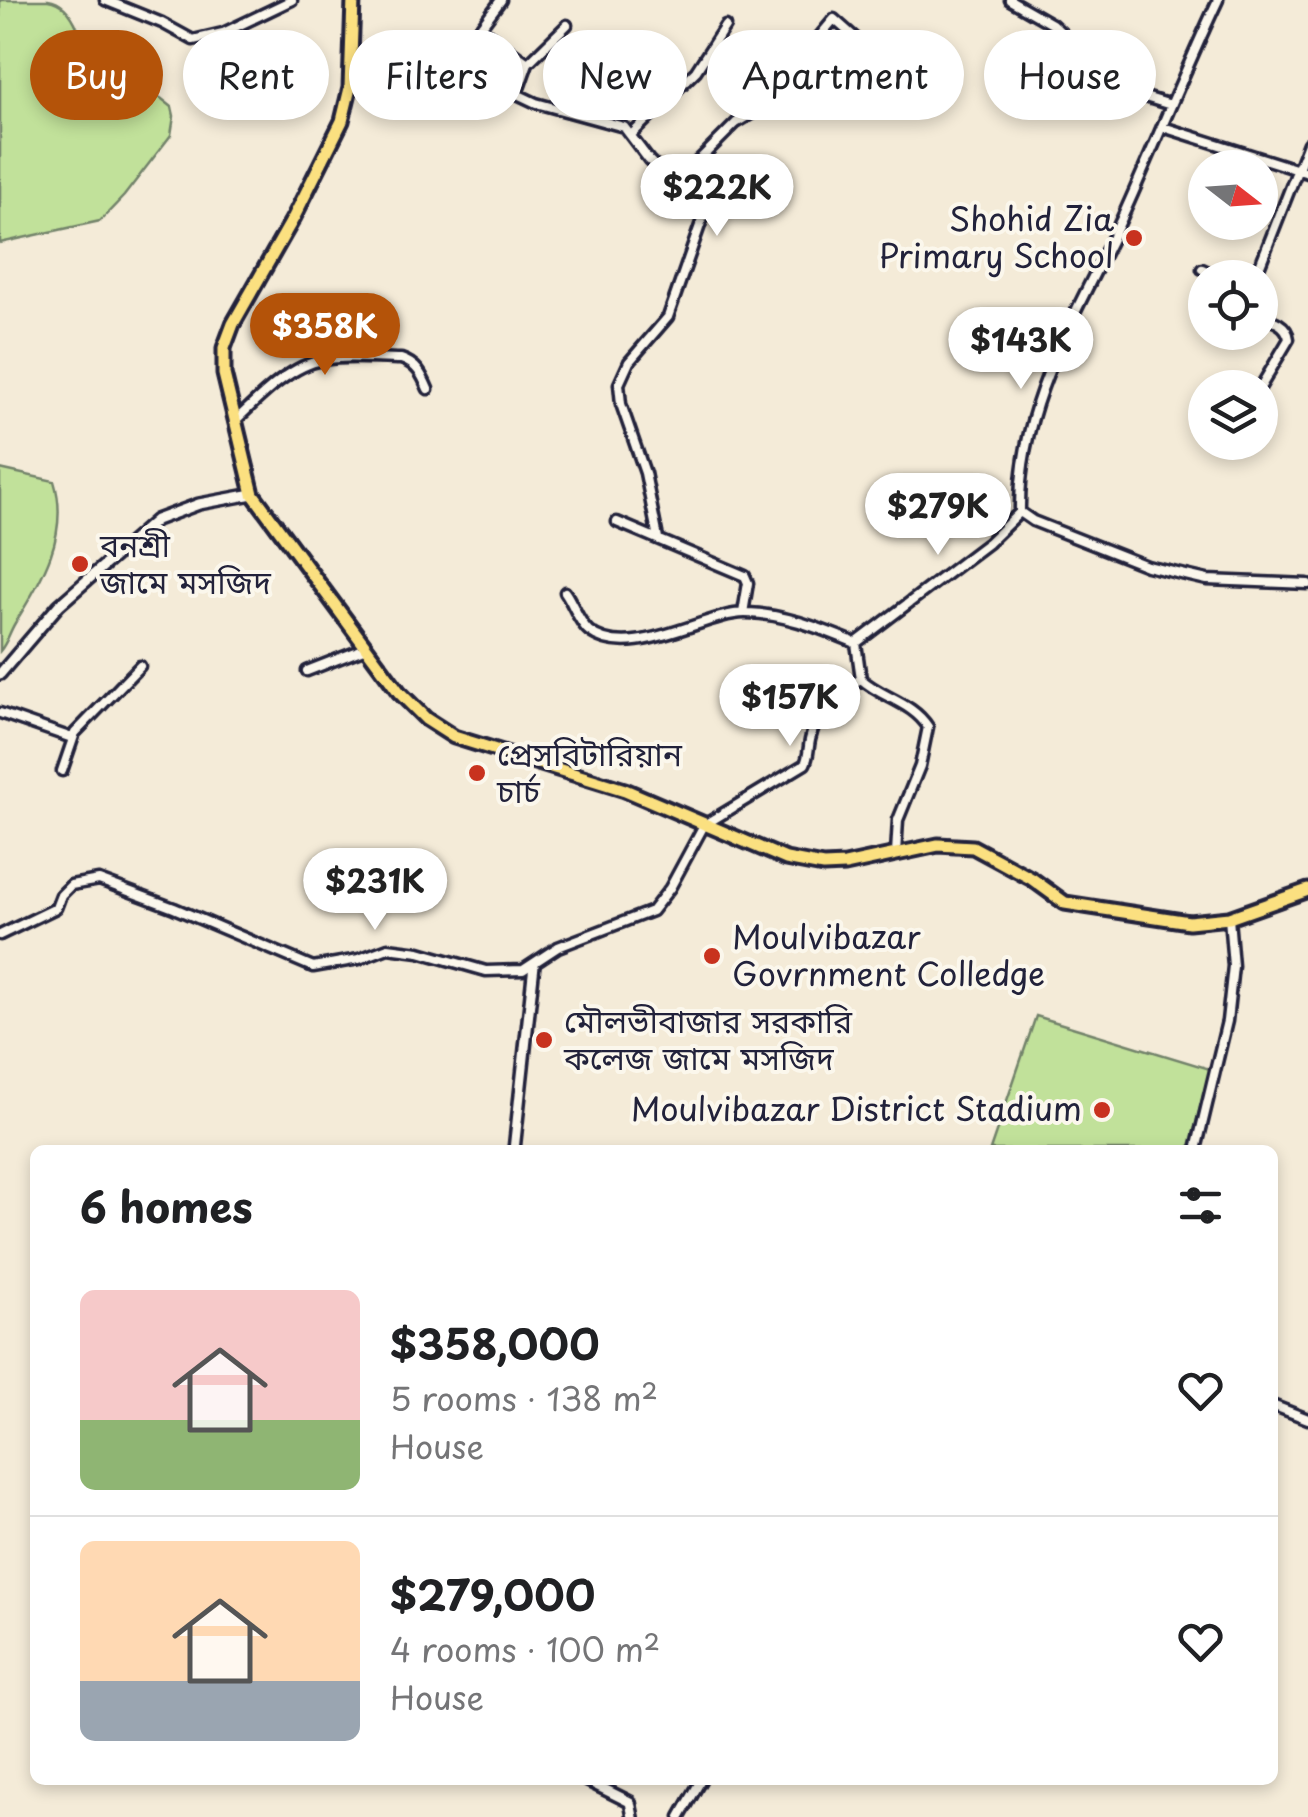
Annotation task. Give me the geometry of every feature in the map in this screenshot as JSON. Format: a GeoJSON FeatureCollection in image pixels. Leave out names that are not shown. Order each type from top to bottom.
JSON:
{"type":"FeatureCollection","features":[{"type":"Feature","properties":{"kind":"highway"},"geometry":{"type":"LineString","coordinates":[[352,30],[353,0]]}},
{"type":"Feature","properties":{"kind":"highway"},"geometry":{"type":"LineString","coordinates":[[349,83],[342,121],[294,217],[233,324],[224,348],[224,374],[253,494],[366,648],[426,719],[454,737],[625,790],[786,859],[823,866],[845,865],[938,846],[974,848],[1032,879],[1065,903],[1189,922],[1228,918],[1308,890]]}},
{"type":"Feature","properties":{"kind":"street"},"geometry":{"type":"LineString","coordinates":[[105,0],[193,40],[223,33],[292,0]]}},
{"type":"Feature","properties":{"kind":"street"},"geometry":{"type":"LineString","coordinates":[[501,0],[480,28],[528,64]]}},
{"type":"Feature","properties":{"kind":"street"},"geometry":{"type":"LineString","coordinates":[[1010,0],[1052,24],[1132,93],[1171,106]]}},
{"type":"Feature","properties":{"kind":"street"},"geometry":{"type":"LineString","coordinates":[[856,642],[988,543],[1020,512],[1025,443],[1047,372],[1164,127],[1184,70],[1218,0]]}},
{"type":"Feature","properties":{"kind":"street"},"geometry":{"type":"LineString","coordinates":[[825,30],[834,19],[846,30]]}},
{"type":"Feature","properties":{"kind":"street"},"geometry":{"type":"LineString","coordinates":[[567,24],[528,64],[517,94],[624,128],[649,160],[700,208],[704,222],[668,316],[629,362],[618,392],[645,472],[658,538]]}},
{"type":"Feature","properties":{"kind":"street"},"geometry":{"type":"LineString","coordinates":[[632,134],[696,71],[725,26]]}},
{"type":"Feature","properties":{"kind":"street"},"geometry":{"type":"LineString","coordinates":[[674,184],[742,120]]}},
{"type":"Feature","properties":{"kind":"street"},"geometry":{"type":"LineString","coordinates":[[1164,127],[1304,171]]}},
{"type":"Feature","properties":{"kind":"street"},"geometry":{"type":"LineString","coordinates":[[1263,260],[1304,171],[1308,144]]}},
{"type":"Feature","properties":{"kind":"street"},"geometry":{"type":"LineString","coordinates":[[1270,370],[1288,339],[1278,324]]}},
{"type":"Feature","properties":{"kind":"street"},"geometry":{"type":"LineString","coordinates":[[234,422],[305,365],[322,360],[402,359],[420,372],[428,389]]}},
{"type":"Feature","properties":{"kind":"street"},"geometry":{"type":"LineString","coordinates":[[0,674],[59,604],[156,520],[199,504],[253,494]]}},
{"type":"Feature","properties":{"kind":"street"},"geometry":{"type":"LineString","coordinates":[[1020,512],[1033,521],[1147,566],[1207,580],[1308,584]]}},
{"type":"Feature","properties":{"kind":"street"},"geometry":{"type":"LineString","coordinates":[[617,522],[746,576],[743,613]]}},
{"type":"Feature","properties":{"kind":"street"},"geometry":{"type":"LineString","coordinates":[[565,592],[590,632],[627,640],[668,636],[743,613],[801,622],[856,642]]}},
{"type":"Feature","properties":{"kind":"street"},"geometry":{"type":"LineString","coordinates":[[856,642],[861,680]]}},
{"type":"Feature","properties":{"kind":"street"},"geometry":{"type":"LineString","coordinates":[[307,670],[366,648]]}},
{"type":"Feature","properties":{"kind":"street"},"geometry":{"type":"LineString","coordinates":[[62,771],[72,738],[140,666]]}},
{"type":"Feature","properties":{"kind":"street"},"geometry":{"type":"LineString","coordinates":[[0,935],[56,908],[71,885],[99,880],[313,967],[344,963],[388,948],[419,952],[486,971],[523,970],[558,947],[652,911],[670,888],[704,825],[806,764],[811,735],[825,707],[842,688],[861,680]]}},
{"type":"Feature","properties":{"kind":"street"},"geometry":{"type":"LineString","coordinates":[[861,680],[904,704],[921,716],[928,727],[920,766],[898,820],[896,852]]}},
{"type":"Feature","properties":{"kind":"street"},"geometry":{"type":"LineString","coordinates":[[0,713],[72,738]]}},
{"type":"Feature","properties":{"kind":"street"},"geometry":{"type":"LineString","coordinates":[[1197,1145],[1227,1021],[1233,966],[1228,918]]}},
{"type":"Feature","properties":{"kind":"street"},"geometry":{"type":"LineString","coordinates":[[515,1145],[534,965]]}},
{"type":"Feature","properties":{"kind":"street"},"geometry":{"type":"LineString","coordinates":[[1278,1407],[1308,1419]]}},
{"type":"Feature","properties":{"kind":"street"},"geometry":{"type":"LineString","coordinates":[[596,1785],[630,1802],[633,1817]]}},
{"type":"Feature","properties":{"kind":"street"},"geometry":{"type":"LineString","coordinates":[[680,1817],[698,1785]]}},
{"type":"Feature","properties":{"kind":"green space"},"geometry":{"type":"Polygon","coordinates":[[[0,0],[48,0],[66,10],[79,30],[30,30],[30,120],[163,120],[163,101],[172,107],[171,135],[100,221],[0,243],[0,0]]]}},
{"type":"Feature","properties":{"kind":"green space"},"geometry":{"type":"Polygon","coordinates":[[[0,469],[54,481],[58,519],[51,555],[0,651],[0,469]]]}},
{"type":"Feature","properties":{"kind":"green space","name":"Moulvibazar District Stadium"},"geometry":{"type":"Polygon","coordinates":[[[1036,1016],[1210,1069],[1190,1145],[992,1145],[1036,1016]]]}},
{"type":"Feature","properties":{"kind":"place","name":"Shohid Zia Primary School"},"geometry":{"type":"Point","coordinates":[1134,238]}},
{"type":"Feature","properties":{"kind":"place","name":"বনশ্রী জামে মসজিদ"},"geometry":{"type":"Point","coordinates":[80,564]}},
{"type":"Feature","properties":{"kind":"place","name":"প্রেসবিটারিয়ান চার্চ"},"geometry":{"type":"Point","coordinates":[477,773]}},
{"type":"Feature","properties":{"kind":"place","name":"Moulvibazar Govrnment Colledge"},"geometry":{"type":"Point","coordinates":[712,956]}},
{"type":"Feature","properties":{"kind":"place","name":"মৌলভীবাজার সরকারি কলেজ জামে মসজিদ"},"geometry":{"type":"Point","coordinates":[544,1040]}},
{"type":"Feature","properties":{"kind":"place","name":"Moulvibazar District Stadium"},"geometry":{"type":"Point","coordinates":[1102,1110]}}]}
